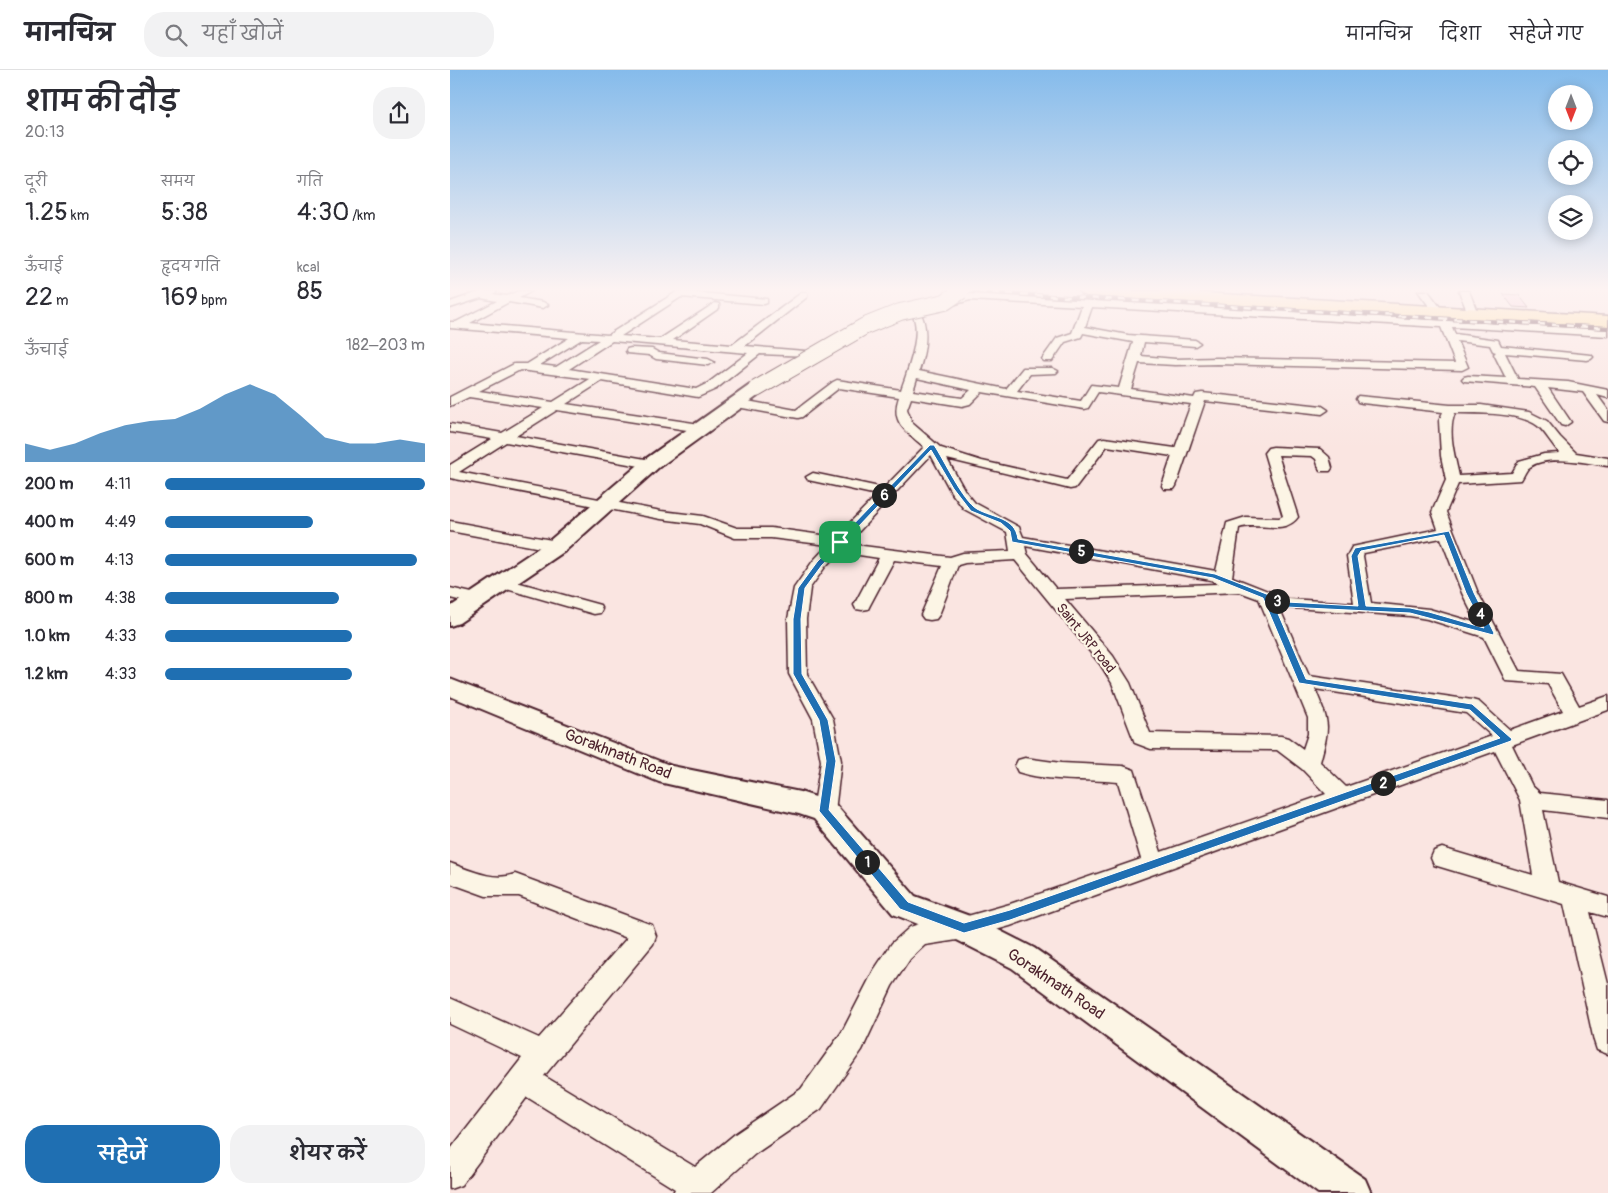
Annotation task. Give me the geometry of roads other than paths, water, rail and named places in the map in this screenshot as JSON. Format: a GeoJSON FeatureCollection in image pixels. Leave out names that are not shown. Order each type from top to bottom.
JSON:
{"type":"FeatureCollection","features":[{"type":"Feature","properties":{"kind":"main road"},"geometry":{"type":"LineString","coordinates":[[450,618],[557,546],[651,464],[700,428],[746,396],[835,343]]}},
{"type":"Feature","properties":{"kind":"street"},"geometry":{"type":"LineString","coordinates":[[529,367],[567,343]]}},
{"type":"Feature","properties":{"kind":"street"},"geometry":{"type":"LineString","coordinates":[[558,371],[602,343]]}},
{"type":"Feature","properties":{"kind":"street"},"geometry":{"type":"LineString","coordinates":[[680,343],[805,354]]}},
{"type":"Feature","properties":{"kind":"street"},"geometry":{"type":"LineString","coordinates":[[735,348],[741,343]]}},
{"type":"Feature","properties":{"kind":"street"},"geometry":{"type":"LineString","coordinates":[[824,343],[749,389],[746,396],[798,414],[836,384],[964,402],[979,388]]}},
{"type":"Feature","properties":{"kind":"street"},"geometry":{"type":"LineString","coordinates":[[918,343],[916,360],[901,409],[906,424],[934,448],[979,464],[1067,485],[1072,484],[1104,442],[1180,453]]}},
{"type":"Feature","properties":{"kind":"street"},"geometry":{"type":"LineString","coordinates":[[1048,359],[1059,343]]}},
{"type":"Feature","properties":{"kind":"street"},"geometry":{"type":"LineString","coordinates":[[1124,392],[1138,343]]}},
{"type":"Feature","properties":{"kind":"street"},"geometry":{"type":"LineString","coordinates":[[1189,343],[1195,344]]}},
{"type":"Feature","properties":{"kind":"street"},"geometry":{"type":"LineString","coordinates":[[1453,343],[1480,409]]}},
{"type":"Feature","properties":{"kind":"street"},"geometry":{"type":"LineString","coordinates":[[1495,343],[1497,349],[1587,357]]}},
{"type":"Feature","properties":{"kind":"street"},"geometry":{"type":"LineString","coordinates":[[1577,343],[1595,370]]}},
{"type":"Feature","properties":{"kind":"street"},"geometry":{"type":"LineString","coordinates":[[593,349],[652,352],[656,356],[708,362]]}},
{"type":"Feature","properties":{"kind":"street"},"geometry":{"type":"LineString","coordinates":[[450,402],[516,366],[698,393],[712,386],[758,350]]}},
{"type":"Feature","properties":{"kind":"street"},"geometry":{"type":"LineString","coordinates":[[1500,354],[1514,382]]}},
{"type":"Feature","properties":{"kind":"street"},"geometry":{"type":"LineString","coordinates":[[1135,359],[1175,362],[1217,360],[1322,366],[1462,367]]}},
{"type":"Feature","properties":{"kind":"street"},"geometry":{"type":"LineString","coordinates":[[1009,393],[1027,370],[1052,371]]}},
{"type":"Feature","properties":{"kind":"street"},"geometry":{"type":"LineString","coordinates":[[912,372],[979,388],[1084,405],[1095,388],[1200,402]]}},
{"type":"Feature","properties":{"kind":"street"},"geometry":{"type":"LineString","coordinates":[[450,473],[600,378]]}},
{"type":"Feature","properties":{"kind":"street"},"geometry":{"type":"LineString","coordinates":[[1468,379],[1586,389],[1608,394]]}},
{"type":"Feature","properties":{"kind":"street"},"geometry":{"type":"LineString","coordinates":[[1538,384],[1565,422]]}},
{"type":"Feature","properties":{"kind":"street"},"geometry":{"type":"LineString","coordinates":[[1586,389],[1608,418]]}},
{"type":"Feature","properties":{"kind":"street"},"geometry":{"type":"LineString","coordinates":[[467,393],[700,428]]}},
{"type":"Feature","properties":{"kind":"street"},"geometry":{"type":"LineString","coordinates":[[1169,486],[1200,402],[1200,397],[1322,410]]}},
{"type":"Feature","properties":{"kind":"street"},"geometry":{"type":"LineString","coordinates":[[1362,399],[1450,409],[1480,409],[1535,418],[1572,457]]}},
{"type":"Feature","properties":{"kind":"street"},"geometry":{"type":"LineString","coordinates":[[1450,409],[1445,421],[1448,456],[1453,480],[1451,488],[1439,508],[1470,593],[1513,676],[1554,678],[1575,715]]}},
{"type":"Feature","properties":{"kind":"street"},"geometry":{"type":"LineString","coordinates":[[450,428],[651,464]]}},
{"type":"Feature","properties":{"kind":"street"},"geometry":{"type":"LineString","coordinates":[[824,811],[831,761],[823,720],[798,674],[797,619],[802,588],[837,545],[886,493],[934,448]]}},
{"type":"Feature","properties":{"kind":"street","name":"Saint JRP road"},"geometry":{"type":"LineString","coordinates":[[934,448],[957,489],[973,510],[1003,522],[1014,530],[1017,548],[1051,594],[1107,660],[1121,683],[1142,738],[1146,740],[1281,743],[1309,764],[1342,797]]}},
{"type":"Feature","properties":{"kind":"street"},"geometry":{"type":"LineString","coordinates":[[1223,580],[1232,526],[1242,522],[1283,522],[1291,517],[1271,453],[1273,451],[1315,452],[1322,457],[1325,468]]}},
{"type":"Feature","properties":{"kind":"street"},"geometry":{"type":"LineString","coordinates":[[1453,480],[1512,478],[1518,475],[1520,468],[1529,462],[1547,457],[1572,457],[1608,462]]}},
{"type":"Feature","properties":{"kind":"street"},"geometry":{"type":"LineString","coordinates":[[450,473],[606,505],[703,520],[721,529],[735,533],[771,533],[889,555],[951,562],[1017,548],[1178,569],[1215,576],[1286,604],[1420,612],[1490,633]]}},
{"type":"Feature","properties":{"kind":"street"},"geometry":{"type":"LineString","coordinates":[[813,477],[886,493]]}},
{"type":"Feature","properties":{"kind":"street"},"geometry":{"type":"LineString","coordinates":[[450,526],[557,546]]}},
{"type":"Feature","properties":{"kind":"street"},"geometry":{"type":"LineString","coordinates":[[1362,609],[1355,556],[1358,550],[1447,532]]}},
{"type":"Feature","properties":{"kind":"street"},"geometry":{"type":"LineString","coordinates":[[862,605],[889,555]]}},
{"type":"Feature","properties":{"kind":"street"},"geometry":{"type":"LineString","coordinates":[[930,615],[951,562]]}},
{"type":"Feature","properties":{"kind":"street"},"geometry":{"type":"LineString","coordinates":[[502,583],[594,608]]}},
{"type":"Feature","properties":{"kind":"street"},"geometry":{"type":"LineString","coordinates":[[1051,594],[1242,587]]}},
{"type":"Feature","properties":{"kind":"street"},"geometry":{"type":"LineString","coordinates":[[450,593],[478,600]]}},
{"type":"Feature","properties":{"kind":"street"},"geometry":{"type":"LineString","coordinates":[[1267,598],[1318,718],[1319,727],[1309,764]]}},
{"type":"Feature","properties":{"kind":"street"},"geometry":{"type":"LineString","coordinates":[[1302,681],[1472,707],[1504,740],[1524,791],[1530,798],[1539,803],[1608,809]]}},
{"type":"Feature","properties":{"kind":"street","name":"Gorakhnath Road"},"geometry":{"type":"LineString","coordinates":[[450,687],[668,775],[800,803],[824,811],[904,905],[964,928],[1023,958],[1351,1193]]}},
{"type":"Feature","properties":{"kind":"street"},"geometry":{"type":"LineString","coordinates":[[523,1079],[692,1189],[745,1144],[811,1099],[852,1041],[883,978],[901,951],[919,935],[964,928],[1010,915],[1608,703]]}},
{"type":"Feature","properties":{"kind":"street"},"geometry":{"type":"LineString","coordinates":[[1025,766],[1049,770],[1123,774],[1127,776],[1154,864]]}},
{"type":"Feature","properties":{"kind":"street"},"geometry":{"type":"LineString","coordinates":[[1530,798],[1548,890]]}},
{"type":"Feature","properties":{"kind":"street"},"geometry":{"type":"LineString","coordinates":[[1442,858],[1608,907]]}},
{"type":"Feature","properties":{"kind":"street"},"geometry":{"type":"LineString","coordinates":[[450,874],[486,886],[516,885],[643,933],[644,936],[543,1054],[450,1174]]}},
{"type":"Feature","properties":{"kind":"street"},"geometry":{"type":"LineString","coordinates":[[1574,897],[1607,1041]]}},
{"type":"Feature","properties":{"kind":"street"},"geometry":{"type":"LineString","coordinates":[[450,1011],[543,1054]]}}]}
